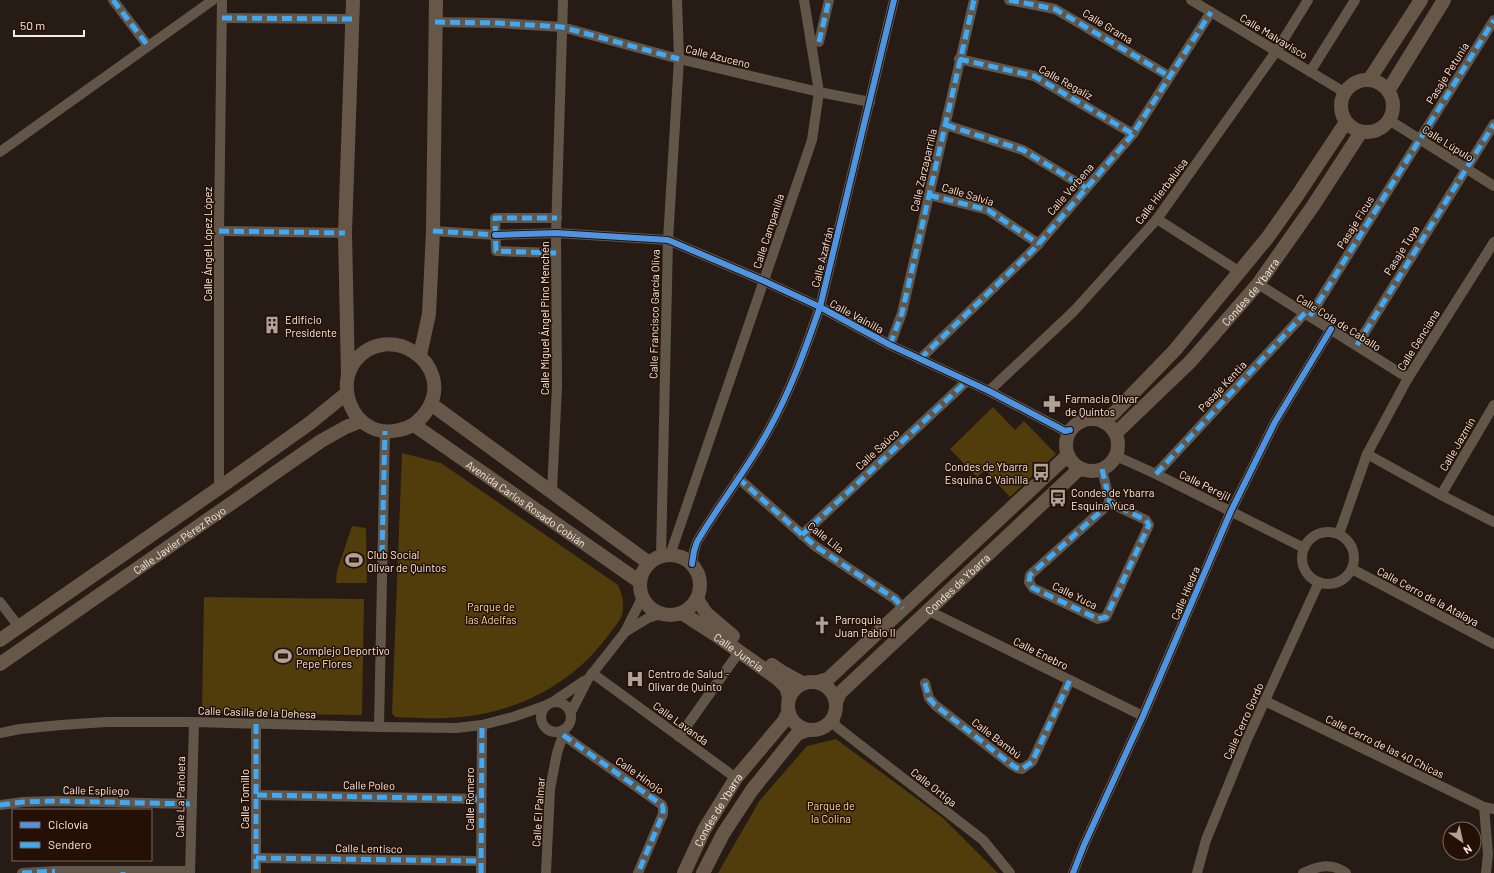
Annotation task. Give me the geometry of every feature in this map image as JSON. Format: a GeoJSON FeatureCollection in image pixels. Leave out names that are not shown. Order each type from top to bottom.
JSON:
{"type":"FeatureCollection","features":[{"type":"Feature","properties":{"kind":"main road"},"geometry":{"type":"LineString","coordinates":[[348,375],[355,362],[365,352],[379,346],[393,344],[407,347],[420,355],[428,366],[433,378],[434,391],[431,404],[424,416],[414,424],[405,429],[385,431],[372,428],[361,420],[351,408],[346,393],[348,375],[345,233],[353,0]]}},
{"type":"Feature","properties":{"kind":"main road"},"geometry":{"type":"LineString","coordinates":[[420,355],[429,314],[433,232],[436,0]]}},
{"type":"Feature","properties":{"kind":"main road"},"geometry":{"type":"LineString","coordinates":[[1369,80],[1420,0]]}},
{"type":"Feature","properties":{"kind":"main road"},"geometry":{"type":"LineString","coordinates":[[1388,91],[1444,0]]}},
{"type":"Feature","properties":{"kind":"main road"},"geometry":{"type":"LineString","coordinates":[[1362,80],[1369,80],[1376,82],[1388,91],[1392,98],[1392,113],[1384,126],[1377,130],[1362,132],[1350,127],[1342,116],[1340,108],[1344,92],[1354,83],[1362,80]]}},
{"type":"Feature","properties":{"kind":"main road","name":"Condes de Ybarra"},"geometry":{"type":"LineString","coordinates":[[1103,420],[1114,413],[1175,350],[1240,272],[1297,196],[1346,122]]}},
{"type":"Feature","properties":{"kind":"main road","name":"Condes de Ybarra"},"geometry":{"type":"LineString","coordinates":[[1116,433],[1190,362],[1258,284],[1313,206],[1362,132]]}},
{"type":"Feature","properties":{"kind":"main road","name":"Calle Javier Pérez Royo"},"geometry":{"type":"LineString","coordinates":[[0,640],[219,488],[310,423],[346,393]]}},
{"type":"Feature","properties":{"kind":"main road","name":"Avenida Carlos Rosado Cobián"},"geometry":{"type":"LineString","coordinates":[[431,404],[552,492],[660,558]]}},
{"type":"Feature","properties":{"kind":"main road"},"geometry":{"type":"LineString","coordinates":[[1096,418],[1103,420],[1109,424],[1116,433],[1119,441],[1119,449],[1113,462],[1102,469],[1089,471],[1076,466],[1068,455],[1066,447],[1070,430],[1081,420],[1096,418]]}},
{"type":"Feature","properties":{"kind":"main road","name":"Calle Javier Pérez Royo"},"geometry":{"type":"LineString","coordinates":[[0,664],[321,441],[346,426],[361,420]]}},
{"type":"Feature","properties":{"kind":"main road","name":"Avenida Carlos Rosado Cobián"},"geometry":{"type":"LineString","coordinates":[[414,424],[640,582]]}},
{"type":"Feature","properties":{"kind":"main road","name":"Condes de Ybarra"},"geometry":{"type":"LineString","coordinates":[[818,682],[828,679],[1068,455]]}},
{"type":"Feature","properties":{"kind":"main road","name":"Condes de Ybarra"},"geometry":{"type":"LineString","coordinates":[[836,702],[840,693],[1077,471],[1082,469]]}},
{"type":"Feature","properties":{"kind":"main road"},"geometry":{"type":"LineString","coordinates":[[660,558],[686,559],[692,564],[698,572],[700,590],[697,600],[690,608],[682,613],[668,615],[661,614],[650,608],[642,598],[640,590],[641,575],[660,558]]}},
{"type":"Feature","properties":{"kind":"main road","name":"Calle Juncia"},"geometry":{"type":"LineString","coordinates":[[697,600],[706,613],[720,626],[782,672],[802,683]]}},
{"type":"Feature","properties":{"kind":"main road","name":"Calle Juncia"},"geometry":{"type":"LineString","coordinates":[[682,613],[778,679],[786,687],[789,697]]}},
{"type":"Feature","properties":{"kind":"main road"},"geometry":{"type":"LineString","coordinates":[[810,681],[818,682],[830,689],[834,695],[836,702],[835,714],[832,724],[814,730],[808,730],[795,724],[788,712],[787,705],[792,692],[802,683],[810,681]]}},
{"type":"Feature","properties":{"kind":"main road","name":"Condes de Ybarra"},"geometry":{"type":"LineString","coordinates":[[684,873],[704,830],[736,778],[784,721],[788,712]]}},
{"type":"Feature","properties":{"kind":"main road","name":"Condes de Ybarra"},"geometry":{"type":"LineString","coordinates":[[703,873],[723,834],[752,790],[798,734],[808,730]]}},
{"type":"Feature","properties":{"kind":"street"},"geometry":{"type":"LineString","coordinates":[[113,0],[148,46]]}},
{"type":"Feature","properties":{"kind":"street"},"geometry":{"type":"LineString","coordinates":[[0,152],[213,0]]}},
{"type":"Feature","properties":{"kind":"street","name":"Calle Ángel López López"},"geometry":{"type":"LineString","coordinates":[[219,488],[219,231],[222,0]]}},
{"type":"Feature","properties":{"kind":"street","name":"Calle Miguel Ángel Pino Menchén"},"geometry":{"type":"LineString","coordinates":[[552,492],[557,386],[556,233],[563,0]]}},
{"type":"Feature","properties":{"kind":"street","name":"Calle Francisco García Oliva"},"geometry":{"type":"LineString","coordinates":[[660,558],[668,240],[679,59],[677,0]]}},
{"type":"Feature","properties":{"kind":"street","name":"Calle Campanilla"},"geometry":{"type":"LineString","coordinates":[[660,558],[764,281],[812,140],[819,92],[804,0]]}},
{"type":"Feature","properties":{"kind":"street"},"geometry":{"type":"LineString","coordinates":[[819,42],[829,0]]}},
{"type":"Feature","properties":{"kind":"street","name":"Calle Azafrán"},"geometry":{"type":"LineString","coordinates":[[692,564],[697,542],[768,432],[784,401],[820,307],[894,0]]}},
{"type":"Feature","properties":{"kind":"street","name":"Calle Zarzaparrilla"},"geometry":{"type":"LineString","coordinates":[[890,345],[902,313],[946,125],[959,59],[974,0]]}},
{"type":"Feature","properties":{"kind":"street","name":"Calle Grama"},"geometry":{"type":"LineString","coordinates":[[1009,0],[1055,9],[1169,76]]}},
{"type":"Feature","properties":{"kind":"street","name":"Calle Malvavisco"},"geometry":{"type":"LineString","coordinates":[[1191,0],[1277,50],[1344,92]]}},
{"type":"Feature","properties":{"kind":"street","name":"Calle Hierbaluisa"},"geometry":{"type":"LineString","coordinates":[[989,391],[1074,311],[1158,219],[1277,50],[1308,0]]}},
{"type":"Feature","properties":{"kind":"street"},"geometry":{"type":"LineString","coordinates":[[1310,72],[1355,0]]}},
{"type":"Feature","properties":{"kind":"street","name":"Calle Verbena"},"geometry":{"type":"LineString","coordinates":[[920,359],[1039,244],[1133,134],[1211,12]]}},
{"type":"Feature","properties":{"kind":"street"},"geometry":{"type":"LineString","coordinates":[[222,18],[352,18]]}},
{"type":"Feature","properties":{"kind":"street","name":"Pasaje Petunia"},"geometry":{"type":"LineString","coordinates":[[1420,139],[1494,20]]}},
{"type":"Feature","properties":{"kind":"street","name":"Calle Azuceno"},"geometry":{"type":"LineString","coordinates":[[435,22],[498,23],[562,27],[679,59],[819,92],[870,102]]}},
{"type":"Feature","properties":{"kind":"street","name":"Calle Regaliz"},"geometry":{"type":"LineString","coordinates":[[959,59],[1034,76],[1133,134]]}},
{"type":"Feature","properties":{"kind":"street","name":"Calle Lúpulo"},"geometry":{"type":"LineString","coordinates":[[1389,120],[1494,186]]}},
{"type":"Feature","properties":{"kind":"street","name":"Pasaje Tuya"},"geometry":{"type":"LineString","coordinates":[[1357,345],[1494,124]]}},
{"type":"Feature","properties":{"kind":"street"},"geometry":{"type":"LineString","coordinates":[[946,125],[1023,150],[1086,188]]}},
{"type":"Feature","properties":{"kind":"street","name":"Pasaje Ficus"},"geometry":{"type":"LineString","coordinates":[[1308,315],[1420,139]]}},
{"type":"Feature","properties":{"kind":"street","name":"Calle Salvia"},"geometry":{"type":"LineString","coordinates":[[929,195],[988,210],[1039,244]]}},
{"type":"Feature","properties":{"kind":"street"},"geometry":{"type":"LineString","coordinates":[[556,253],[496,251],[494,235],[495,218],[557,218]]}},
{"type":"Feature","properties":{"kind":"street"},"geometry":{"type":"LineString","coordinates":[[1158,219],[1240,272]]}},
{"type":"Feature","properties":{"kind":"street"},"geometry":{"type":"LineString","coordinates":[[219,231],[345,233]]}},
{"type":"Feature","properties":{"kind":"street","name":"Calle Vainilla"},"geometry":{"type":"LineString","coordinates":[[433,232],[494,235],[556,233],[668,240],[764,281],[820,307],[890,345],[989,391],[1065,431],[1070,430]]}},
{"type":"Feature","properties":{"kind":"street","name":"Calle Genciana"},"geometry":{"type":"LineString","coordinates":[[1339,534],[1367,454],[1408,378],[1494,242]]}},
{"type":"Feature","properties":{"kind":"street","name":"Calle Cola de Caballo"},"geometry":{"type":"LineString","coordinates":[[1258,284],[1408,378]]}},
{"type":"Feature","properties":{"kind":"street","name":"Pasaje Kentia"},"geometry":{"type":"LineString","coordinates":[[1156,474],[1308,315]]}},
{"type":"Feature","properties":{"kind":"street","name":"Calle Hiedra"},"geometry":{"type":"LineString","coordinates":[[1074,873],[1084,845],[1143,716],[1231,511],[1275,422],[1331,330]]}},
{"type":"Feature","properties":{"kind":"street","name":"Calle Saúco"},"geometry":{"type":"LineString","coordinates":[[802,534],[967,381]]}},
{"type":"Feature","properties":{"kind":"street","name":"Calle Jazmín"},"geometry":{"type":"LineString","coordinates":[[1441,495],[1494,405]]}},
{"type":"Feature","properties":{"kind":"street"},"geometry":{"type":"LineString","coordinates":[[379,727],[385,431]]}},
{"type":"Feature","properties":{"kind":"street"},"geometry":{"type":"LineString","coordinates":[[1367,454],[1441,495],[1494,522]]}},
{"type":"Feature","properties":{"kind":"street","name":"Calle Perejil"},"geometry":{"type":"LineString","coordinates":[[1116,456],[1156,474],[1304,548]]}},
{"type":"Feature","properties":{"kind":"street"},"geometry":{"type":"LineString","coordinates":[[1102,469],[1110,503]]}},
{"type":"Feature","properties":{"kind":"street","name":"Calle Lila"},"geometry":{"type":"LineString","coordinates":[[738,478],[815,546],[895,599],[903,608]]}},
{"type":"Feature","properties":{"kind":"street","name":"Calle Yuca"},"geometry":{"type":"LineString","coordinates":[[1110,503],[1146,520],[1149,525],[1106,617],[1098,619],[1033,588],[1029,582],[1030,575],[1110,503]]}},
{"type":"Feature","properties":{"kind":"street"},"geometry":{"type":"LineString","coordinates":[[1331,532],[1339,534],[1346,538],[1351,545],[1354,557],[1352,569],[1341,580],[1334,583],[1326,584],[1311,578],[1302,564],[1304,548],[1308,540],[1319,533],[1331,532]]}},
{"type":"Feature","properties":{"kind":"street","name":"Calle Cerro de la Atalaya"},"geometry":{"type":"LineString","coordinates":[[1352,569],[1494,644]]}},
{"type":"Feature","properties":{"kind":"street","name":"Calle Cerro Gordo"},"geometry":{"type":"LineString","coordinates":[[1197,873],[1206,840],[1246,742],[1319,582]]}},
{"type":"Feature","properties":{"kind":"street"},"geometry":{"type":"LineString","coordinates":[[590,676],[549,704],[542,713],[542,722],[548,730],[553,732],[564,732],[571,721],[571,712],[590,676],[625,632],[642,598]]}},
{"type":"Feature","properties":{"kind":"street"},"geometry":{"type":"LineString","coordinates":[[0,602],[18,627]]}},
{"type":"Feature","properties":{"kind":"street","name":"Calle Enebro"},"geometry":{"type":"LineString","coordinates":[[929,611],[1143,716]]}},
{"type":"Feature","properties":{"kind":"street"},"geometry":{"type":"LineString","coordinates":[[625,632],[648,618],[661,614]]}},
{"type":"Feature","properties":{"kind":"street"},"geometry":{"type":"LineString","coordinates":[[679,737],[739,652]]}},
{"type":"Feature","properties":{"kind":"street","name":"Calle Lavanda"},"geometry":{"type":"LineString","coordinates":[[590,676],[736,778]]}},
{"type":"Feature","properties":{"kind":"street","name":"Calle Bambú"},"geometry":{"type":"LineString","coordinates":[[925,683],[929,698],[935,705],[1012,765],[1022,769],[1032,762],[1070,680]]}},
{"type":"Feature","properties":{"kind":"street","name":"Calle Cerro de las 40 Chicas"},"geometry":{"type":"LineString","coordinates":[[1266,701],[1484,807],[1494,809]]}},
{"type":"Feature","properties":{"kind":"street"},"geometry":{"type":"LineString","coordinates":[[549,704],[561,702],[569,708],[571,712]]}},
{"type":"Feature","properties":{"kind":"street","name":"Calle Casilla de la Dehesa"},"geometry":{"type":"LineString","coordinates":[[0,733],[20,729],[106,722],[194,722],[456,728],[482,725],[513,717],[549,704]]}},
{"type":"Feature","properties":{"kind":"street","name":"Calle Casilla de la Dehesa"},"geometry":{"type":"LineString","coordinates":[[513,717],[534,719],[542,722]]}},
{"type":"Feature","properties":{"kind":"street","name":"Calle La Pañoleta"},"geometry":{"type":"LineString","coordinates":[[190,872],[194,722]]}},
{"type":"Feature","properties":{"kind":"street","name":"Calle Tomillo"},"geometry":{"type":"LineString","coordinates":[[256,724],[256,873]]}},
{"type":"Feature","properties":{"kind":"street","name":"Calle Ortiga"},"geometry":{"type":"LineString","coordinates":[[832,724],[983,840],[1010,873]]}},
{"type":"Feature","properties":{"kind":"street","name":"Calle Romero"},"geometry":{"type":"LineString","coordinates":[[481,873],[482,725]]}},
{"type":"Feature","properties":{"kind":"street","name":"Calle El Palmar"},"geometry":{"type":"LineString","coordinates":[[553,732],[557,753]]}},
{"type":"Feature","properties":{"kind":"street","name":"Calle El Palmar"},"geometry":{"type":"LineString","coordinates":[[546,873],[548,804],[557,753],[564,732]]}},
{"type":"Feature","properties":{"kind":"street","name":"Calle Hinojo"},"geometry":{"type":"LineString","coordinates":[[564,732],[662,805],[663,814],[638,873]]}},
{"type":"Feature","properties":{"kind":"street","name":"Calle Poleo"},"geometry":{"type":"LineString","coordinates":[[257,795],[481,799]]}},
{"type":"Feature","properties":{"kind":"street","name":"Calle Espliego"},"geometry":{"type":"LineString","coordinates":[[0,806],[23,802],[192,804]]}},
{"type":"Feature","properties":{"kind":"street"},"geometry":{"type":"LineString","coordinates":[[1484,807],[1488,854],[1486,873]]}},
{"type":"Feature","properties":{"kind":"street","name":"Calle Lentisco"},"geometry":{"type":"LineString","coordinates":[[256,858],[481,861]]}},
{"type":"Feature","properties":{"kind":"street"},"geometry":{"type":"LineString","coordinates":[[1303,873],[1319,866],[1328,866],[1342,870],[1346,873]]}},
{"type":"Feature","properties":{"kind":"street"},"geometry":{"type":"LineString","coordinates":[[22,873],[190,872]]}},
{"type":"Feature","properties":{"kind":"green space"},"geometry":{"type":"Polygon","coordinates":[[[993,407],[1015,430],[1024,421],[1056,454],[1010,497],[985,470],[977,477],[950,449],[993,407]]]}},
{"type":"Feature","properties":{"kind":"green space","name":"Parque de las Adelfas"},"geometry":{"type":"Polygon","coordinates":[[[402,453],[441,463],[618,585],[623,601],[621,618],[591,656],[579,667],[553,686],[538,694],[524,701],[493,712],[457,718],[395,717],[392,713],[402,453]]]}},
{"type":"Feature","properties":{"kind":"green space","name":"Club Social Olivar de Quintos"},"geometry":{"type":"Polygon","coordinates":[[[352,526],[366,528],[367,583],[336,583],[337,571],[352,526]]]}},
{"type":"Feature","properties":{"kind":"green space","name":"Complejo Deportivo Pepe Flores"},"geometry":{"type":"Polygon","coordinates":[[[204,597],[364,599],[362,715],[202,713],[204,597]]]}},
{"type":"Feature","properties":{"kind":"green space","name":"Parque de la Colina"},"geometry":{"type":"Polygon","coordinates":[[[836,739],[943,818],[998,873],[718,873],[760,800],[807,746],[836,739]]]}},
{"type":"Feature","properties":{"kind":"marked path"},"geometry":{"type":"LineString","coordinates":[[113,0],[148,46]]}},
{"type":"Feature","properties":{"kind":"marked path"},"geometry":{"type":"LineString","coordinates":[[819,42],[829,0]]}},
{"type":"Feature","properties":{"kind":"marked path"},"geometry":{"type":"LineString","coordinates":[[890,345],[902,313],[974,0]]}},
{"type":"Feature","properties":{"kind":"marked path"},"geometry":{"type":"LineString","coordinates":[[1009,0],[1055,9],[1169,76]]}},
{"type":"Feature","properties":{"kind":"marked path"},"geometry":{"type":"LineString","coordinates":[[920,359],[1035,248],[1133,134],[1211,12]]}},
{"type":"Feature","properties":{"kind":"marked path"},"geometry":{"type":"LineString","coordinates":[[222,18],[352,19]]}},
{"type":"Feature","properties":{"kind":"marked path"},"geometry":{"type":"LineString","coordinates":[[1310,316],[1494,20]]}},
{"type":"Feature","properties":{"kind":"marked path"},"geometry":{"type":"LineString","coordinates":[[435,22],[498,23],[562,27],[679,59]]}},
{"type":"Feature","properties":{"kind":"marked path"},"geometry":{"type":"LineString","coordinates":[[959,59],[1034,76],[1133,134]]}},
{"type":"Feature","properties":{"kind":"marked path"},"geometry":{"type":"LineString","coordinates":[[1357,345],[1494,124]]}},
{"type":"Feature","properties":{"kind":"marked path"},"geometry":{"type":"LineString","coordinates":[[946,125],[1023,150],[1086,188]]}},
{"type":"Feature","properties":{"kind":"marked path"},"geometry":{"type":"LineString","coordinates":[[929,195],[988,210],[1039,244]]}},
{"type":"Feature","properties":{"kind":"marked path"},"geometry":{"type":"LineString","coordinates":[[556,253],[496,251],[495,218],[557,218]]}},
{"type":"Feature","properties":{"kind":"marked path"},"geometry":{"type":"LineString","coordinates":[[219,231],[345,233]]}},
{"type":"Feature","properties":{"kind":"marked path"},"geometry":{"type":"LineString","coordinates":[[433,231],[497,235]]}},
{"type":"Feature","properties":{"kind":"marked path"},"geometry":{"type":"LineString","coordinates":[[1156,474],[1305,313]]}},
{"type":"Feature","properties":{"kind":"marked path"},"geometry":{"type":"LineString","coordinates":[[802,535],[967,381]]}},
{"type":"Feature","properties":{"kind":"marked path"},"geometry":{"type":"LineString","coordinates":[[382,555],[385,431]]}},
{"type":"Feature","properties":{"kind":"marked path"},"geometry":{"type":"LineString","coordinates":[[1102,469],[1110,503],[1146,520],[1149,525],[1106,617],[1098,619],[1033,588],[1029,582],[1030,575],[1110,503]]}},
{"type":"Feature","properties":{"kind":"marked path"},"geometry":{"type":"LineString","coordinates":[[738,478],[815,546],[895,599],[903,608]]}},
{"type":"Feature","properties":{"kind":"marked path"},"geometry":{"type":"LineString","coordinates":[[925,683],[929,698],[935,705],[1012,765],[1022,769],[1032,762],[1070,680]]}},
{"type":"Feature","properties":{"kind":"marked path"},"geometry":{"type":"LineString","coordinates":[[256,724],[256,873]]}},
{"type":"Feature","properties":{"kind":"marked path"},"geometry":{"type":"LineString","coordinates":[[481,873],[482,725]]}},
{"type":"Feature","properties":{"kind":"marked path"},"geometry":{"type":"LineString","coordinates":[[563,735],[662,805],[663,814],[638,873]]}},
{"type":"Feature","properties":{"kind":"marked path"},"geometry":{"type":"LineString","coordinates":[[257,795],[481,799]]}},
{"type":"Feature","properties":{"kind":"marked path"},"geometry":{"type":"LineString","coordinates":[[0,805],[23,802],[55,801],[192,804]]}},
{"type":"Feature","properties":{"kind":"marked path"},"geometry":{"type":"LineString","coordinates":[[256,858],[481,861]]}},
{"type":"Feature","properties":{"kind":"marked path"},"geometry":{"type":"LineString","coordinates":[[22,873],[55,871]]}},
{"type":"Feature","properties":{"kind":"cycle path"},"geometry":{"type":"LineString","coordinates":[[692,564],[697,542],[760,445],[776,416],[797,370],[820,307],[894,0]]}},
{"type":"Feature","properties":{"kind":"cycle path"},"geometry":{"type":"LineString","coordinates":[[495,235],[556,233],[668,240],[764,281],[820,307],[890,345],[989,391],[1065,431],[1070,430]]}},
{"type":"Feature","properties":{"kind":"cycle path"},"geometry":{"type":"LineString","coordinates":[[1073,873],[1084,845],[1143,716],[1231,511],[1275,422],[1331,329]]}},
{"type":"Feature","properties":{"kind":"place","name":"Edificio Presidente"},"geometry":{"type":"Point","coordinates":[272,325]}},
{"type":"Feature","properties":{"kind":"place","name":"Farmacia Olivar de Quintos"},"geometry":{"type":"Point","coordinates":[1052,404]}},
{"type":"Feature","properties":{"kind":"place","name":"Condes de Ybarra Esquina C Vainilla"},"geometry":{"type":"Point","coordinates":[1041,472]}},
{"type":"Feature","properties":{"kind":"place","name":"Condes de Ybarra Esquina Yuca"},"geometry":{"type":"Point","coordinates":[1058,498]}},
{"type":"Feature","properties":{"kind":"place","name":"Club Social Olivar de Quintos"},"geometry":{"type":"Point","coordinates":[354,560]}},
{"type":"Feature","properties":{"kind":"place","name":"Parroquia Juan Pablo II"},"geometry":{"type":"Point","coordinates":[822,625]}},
{"type":"Feature","properties":{"kind":"place","name":"Complejo Deportivo Pepe Flores"},"geometry":{"type":"Point","coordinates":[283,656]}},
{"type":"Feature","properties":{"kind":"place","name":"Centro de Salud - Olivar de Quinto"},"geometry":{"type":"Point","coordinates":[635,679]}}]}
